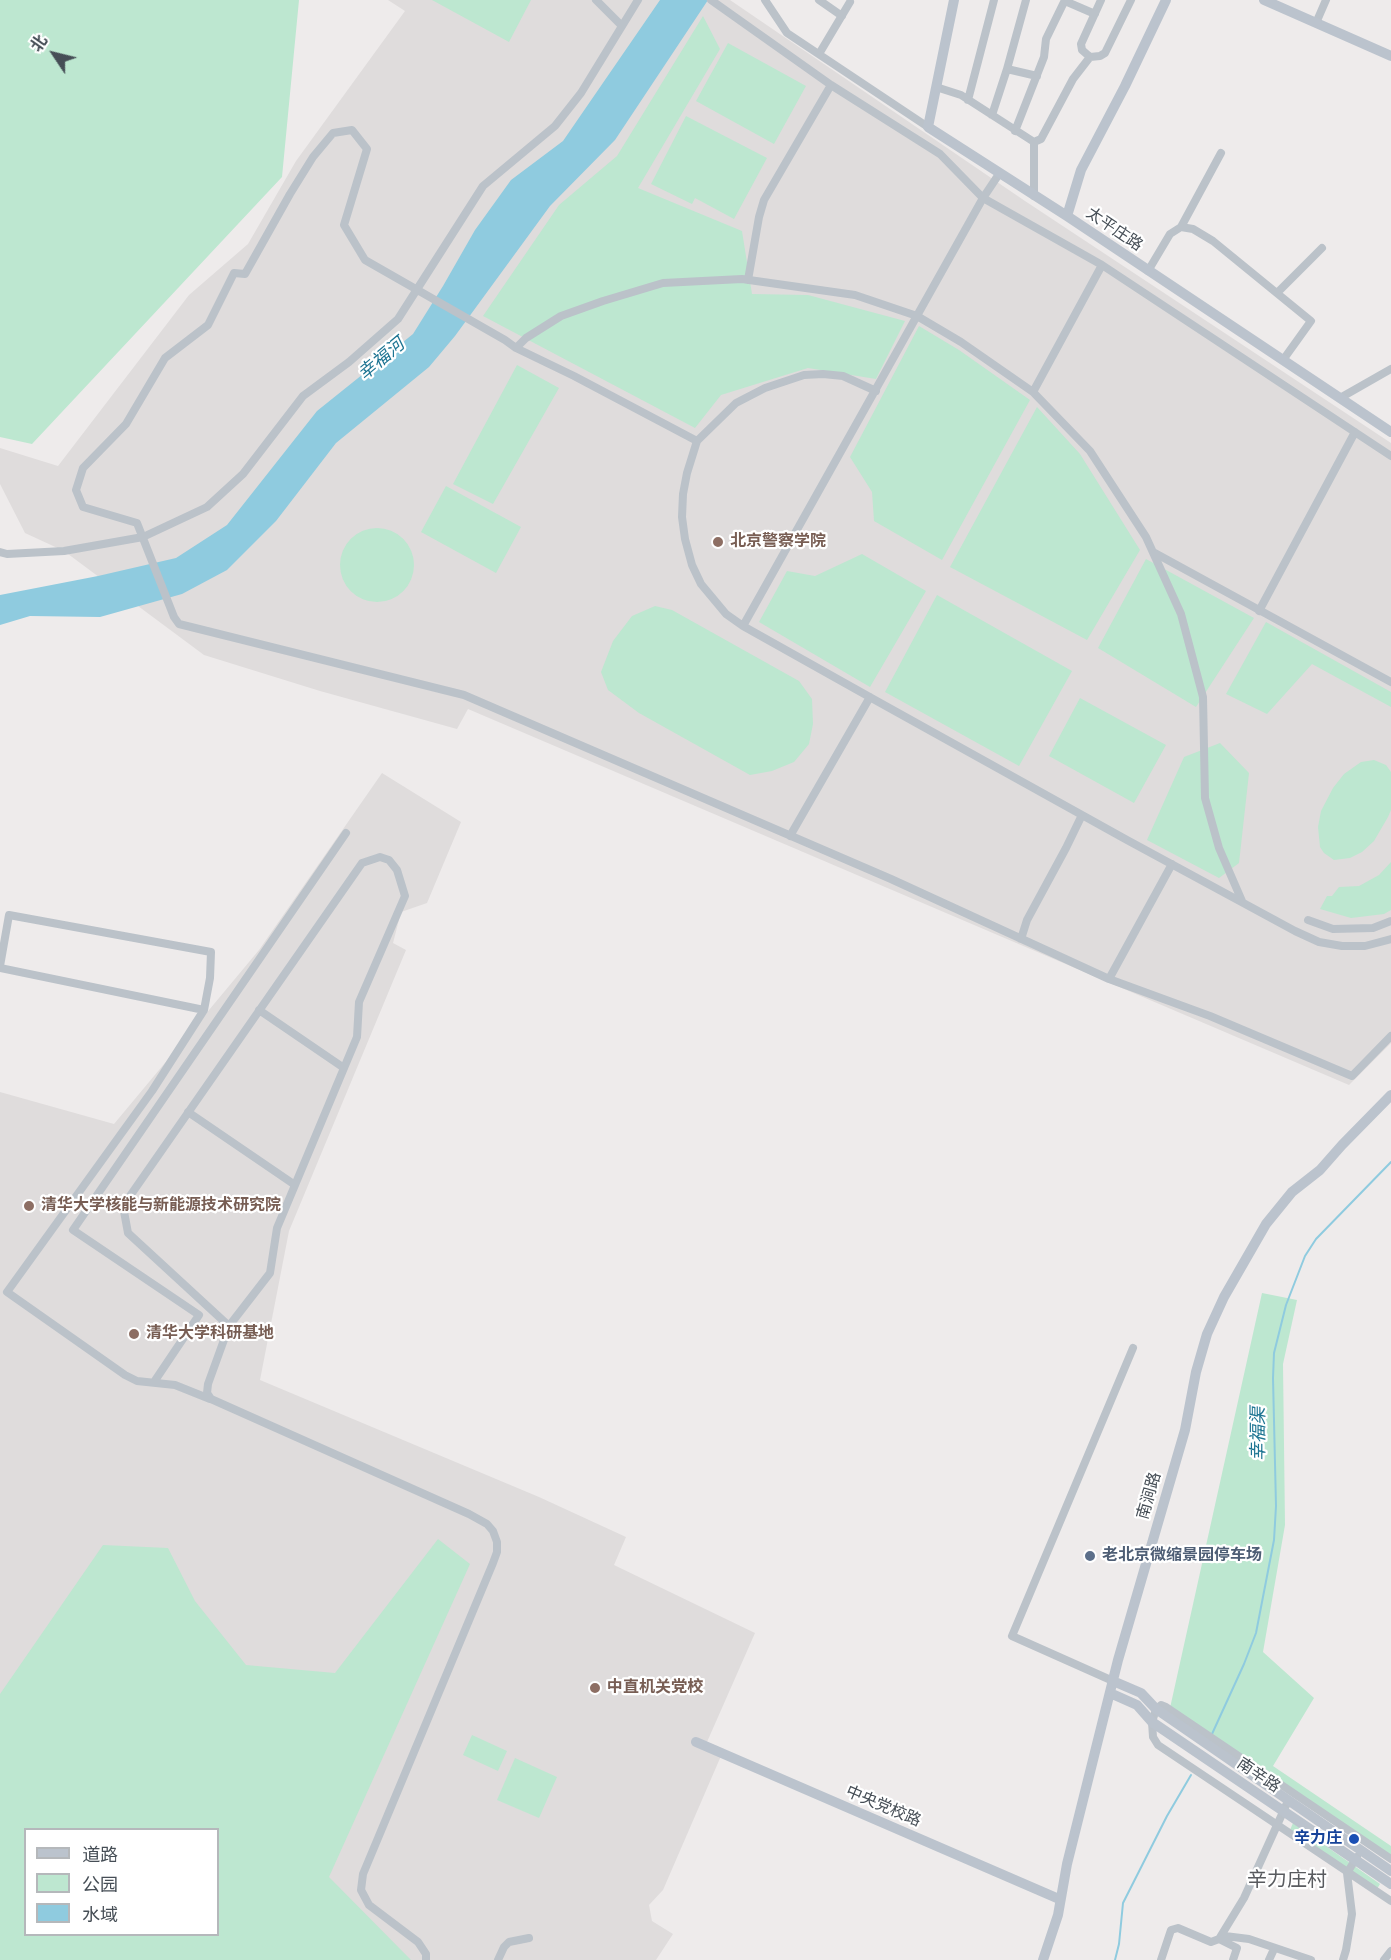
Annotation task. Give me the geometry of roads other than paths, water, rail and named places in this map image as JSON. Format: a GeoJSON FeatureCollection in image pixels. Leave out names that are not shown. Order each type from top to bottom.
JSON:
{"type":"FeatureCollection","features":[{"type":"Feature","properties":{"kind":"main road"},"geometry":{"type":"LineString","coordinates":[[928,127],[954,0]]}},
{"type":"Feature","properties":{"kind":"main road"},"geometry":{"type":"LineString","coordinates":[[1066,216],[1081,170],[1166,0]]}},
{"type":"Feature","properties":{"kind":"main road"},"geometry":{"type":"LineString","coordinates":[[1264,0],[1391,56]]}},
{"type":"Feature","properties":{"kind":"main road","name":"太平庄路"},"geometry":{"type":"LineString","coordinates":[[928,127],[1391,432]]}},
{"type":"Feature","properties":{"kind":"main road","name":"南涧路"},"geometry":{"type":"LineString","coordinates":[[1043,1960],[1058,1915],[1059,1899],[1113,1681],[1185,1430],[1207,1334],[1254,1242],[1266,1224],[1292,1192],[1320,1170],[1342,1144],[1391,1095]]}},
{"type":"Feature","properties":{"kind":"main road","name":"南辛路"},"geometry":{"type":"LineString","coordinates":[[1113,1681],[1141,1693],[1156,1709],[1247,1780]]}},
{"type":"Feature","properties":{"kind":"main road","name":"南辛路"},"geometry":{"type":"LineString","coordinates":[[1110,1693],[1137,1704],[1152,1722],[1247,1780],[1358,1856],[1391,1884]]}},
{"type":"Feature","properties":{"kind":"main road","name":"中央党校路"},"geometry":{"type":"LineString","coordinates":[[696,1742],[1059,1899]]}},
{"type":"Feature","properties":{"kind":"main road","name":"南辛路"},"geometry":{"type":"LineString","coordinates":[[1285,1806],[1326,1840],[1391,1871]]}},
{"type":"Feature","properties":{"kind":"street"},"geometry":{"type":"LineString","coordinates":[[596,0],[622,26]]}},
{"type":"Feature","properties":{"kind":"street"},"geometry":{"type":"LineString","coordinates":[[0,552],[7,554],[64,551],[143,537],[207,507],[214,501],[243,474],[303,396],[349,362],[398,320],[483,186],[555,126],[581,93],[638,0]]}},
{"type":"Feature","properties":{"kind":"street"},"geometry":{"type":"LineString","coordinates":[[765,0],[787,33],[928,127]]}},
{"type":"Feature","properties":{"kind":"street"},"geometry":{"type":"LineString","coordinates":[[819,0],[842,16]]}},
{"type":"Feature","properties":{"kind":"street"},"geometry":{"type":"LineString","coordinates":[[968,100],[993,0]]}},
{"type":"Feature","properties":{"kind":"street"},"geometry":{"type":"LineString","coordinates":[[992,115],[1026,0]]}},
{"type":"Feature","properties":{"kind":"street"},"geometry":{"type":"LineString","coordinates":[[1015,131],[1044,57],[1046,39],[1065,0],[1095,14]]}},
{"type":"Feature","properties":{"kind":"street"},"geometry":{"type":"LineString","coordinates":[[1090,57],[1082,50],[1081,44],[1101,0]]}},
{"type":"Feature","properties":{"kind":"street"},"geometry":{"type":"LineString","coordinates":[[1034,142],[1041,139],[1073,78],[1090,57],[1105,53],[1131,0]]}},
{"type":"Feature","properties":{"kind":"street"},"geometry":{"type":"LineString","coordinates":[[1316,23],[1326,0]]}},
{"type":"Feature","properties":{"kind":"street"},"geometry":{"type":"LineString","coordinates":[[713,2],[831,85],[940,154],[983,198],[1102,265],[1391,456]]}},
{"type":"Feature","properties":{"kind":"street"},"geometry":{"type":"LineString","coordinates":[[819,54],[850,2]]}},
{"type":"Feature","properties":{"kind":"street"},"geometry":{"type":"LineString","coordinates":[[1007,69],[1037,76]]}},
{"type":"Feature","properties":{"kind":"street"},"geometry":{"type":"LineString","coordinates":[[748,280],[764,200],[831,85]]}},
{"type":"Feature","properties":{"kind":"street"},"geometry":{"type":"LineString","coordinates":[[936,87],[961,95],[1034,142]]}},
{"type":"Feature","properties":{"kind":"street"},"geometry":{"type":"LineString","coordinates":[[697,441],[516,348],[365,260],[344,225],[367,149],[352,130],[333,133],[313,157],[245,274],[234,273],[208,325],[165,358],[126,424],[83,468],[76,490],[83,507],[137,523],[174,617],[179,624],[464,695],[891,879],[1109,979],[1210,1016],[1352,1076],[1391,1036]]}},
{"type":"Feature","properties":{"kind":"street"},"geometry":{"type":"LineString","coordinates":[[1034,142],[1034,196]]}},
{"type":"Feature","properties":{"kind":"street"},"geometry":{"type":"LineString","coordinates":[[1148,271],[1170,234],[1181,227],[1221,153]]}},
{"type":"Feature","properties":{"kind":"street"},"geometry":{"type":"LineString","coordinates":[[743,626],[983,198],[999,174]]}},
{"type":"Feature","properties":{"kind":"street"},"geometry":{"type":"LineString","coordinates":[[1181,227],[1193,229],[1213,241],[1311,321],[1283,360]]}},
{"type":"Feature","properties":{"kind":"street"},"geometry":{"type":"LineString","coordinates":[[1277,292],[1322,248]]}},
{"type":"Feature","properties":{"kind":"street"},"geometry":{"type":"LineString","coordinates":[[1033,392],[1102,265]]}},
{"type":"Feature","properties":{"kind":"street"},"geometry":{"type":"LineString","coordinates":[[516,348],[526,338],[561,316],[603,300],[663,283],[748,280],[855,295],[917,316],[961,342],[1033,392],[1090,451],[1146,537],[1181,614],[1203,698],[1205,798],[1219,848],[1242,901]]}},
{"type":"Feature","properties":{"kind":"street"},"geometry":{"type":"LineString","coordinates":[[1340,398],[1391,369]]}},
{"type":"Feature","properties":{"kind":"street"},"geometry":{"type":"LineString","coordinates":[[876,391],[843,376],[804,375],[765,388],[736,404],[697,441],[687,473],[684,494],[682,517],[685,538],[700,584],[726,614],[743,626],[870,697],[1295,931],[1319,942],[1342,946],[1365,946],[1391,939]]}},
{"type":"Feature","properties":{"kind":"street"},"geometry":{"type":"LineString","coordinates":[[1259,611],[1355,432]]}},
{"type":"Feature","properties":{"kind":"street"},"geometry":{"type":"LineString","coordinates":[[1153,551],[1391,682]]}},
{"type":"Feature","properties":{"kind":"street"},"geometry":{"type":"LineString","coordinates":[[790,836],[870,697]]}},
{"type":"Feature","properties":{"kind":"street"},"geometry":{"type":"LineString","coordinates":[[1021,939],[1027,920],[1082,815]]}},
{"type":"Feature","properties":{"kind":"street"},"geometry":{"type":"LineString","coordinates":[[154,1383],[200,1315],[73,1230],[346,832]]}},
{"type":"Feature","properties":{"kind":"street"},"geometry":{"type":"LineString","coordinates":[[211,1399],[207,1393],[208,1384],[229,1326],[270,1273],[277,1228],[357,1037],[359,1002],[405,896],[397,870],[388,860],[380,856],[362,863],[123,1206],[128,1233],[229,1326]]}},
{"type":"Feature","properties":{"kind":"street"},"geometry":{"type":"LineString","coordinates":[[1109,979],[1172,864]]}},
{"type":"Feature","properties":{"kind":"street"},"geometry":{"type":"LineString","coordinates":[[204,1010],[0,967],[9,915],[211,952],[210,978],[204,1010],[152,1091],[7,1292],[125,1375],[137,1381],[175,1385],[211,1399],[469,1514],[493,1530],[497,1542],[497,1552],[493,1563],[363,1874],[361,1890],[369,1905],[418,1942],[426,1954],[426,1960]]}},
{"type":"Feature","properties":{"kind":"street"},"geometry":{"type":"LineString","coordinates":[[1308,920],[1333,929],[1373,928],[1391,921]]}},
{"type":"Feature","properties":{"kind":"street"},"geometry":{"type":"LineString","coordinates":[[259,1010],[344,1068]]}},
{"type":"Feature","properties":{"kind":"street"},"geometry":{"type":"LineString","coordinates":[[188,1112],[295,1185]]}},
{"type":"Feature","properties":{"kind":"street"},"geometry":{"type":"LineString","coordinates":[[1113,1681],[1012,1636],[1133,1348]]}},
{"type":"Feature","properties":{"kind":"street"},"geometry":{"type":"LineString","coordinates":[[1391,1859],[1166,1707],[1161,1705],[1156,1709],[1152,1722],[1153,1737],[1158,1745],[1391,1901]]}},
{"type":"Feature","properties":{"kind":"street"},"geometry":{"type":"LineString","coordinates":[[1235,1796],[1247,1780]]}},
{"type":"Feature","properties":{"kind":"street"},"geometry":{"type":"LineString","coordinates":[[1219,1939],[1244,1898],[1285,1806]]}},
{"type":"Feature","properties":{"kind":"street"},"geometry":{"type":"LineString","coordinates":[[1318,1852],[1326,1840]]}},
{"type":"Feature","properties":{"kind":"street"},"geometry":{"type":"LineString","coordinates":[[1343,1960],[1352,1914],[1347,1873],[1358,1856]]}},
{"type":"Feature","properties":{"kind":"street"},"geometry":{"type":"LineString","coordinates":[[1161,1960],[1171,1930],[1178,1928],[1211,1942],[1225,1936],[1249,1939],[1311,1960]]}},
{"type":"Feature","properties":{"kind":"street"},"geometry":{"type":"LineString","coordinates":[[498,1960],[509,1942],[529,1938]]}},
{"type":"Feature","properties":{"kind":"street"},"geometry":{"type":"LineString","coordinates":[[1219,1939],[1236,1948],[1233,1960]]}},
{"type":"Feature","properties":{"kind":"street"},"geometry":{"type":"LineString","coordinates":[[1269,1960],[1274,1949]]}},
{"type":"Feature","properties":{"kind":"street"},"geometry":{"type":"LineString","coordinates":[[1384,1960],[1391,1951]]}},
{"type":"Feature","properties":{"kind":"water","name":"幸福河"},"geometry":{"type":"Polygon","coordinates":[[[660,0],[708,0],[615,140],[550,206],[455,336],[429,367],[336,443],[276,521],[227,570],[182,594],[100,617],[30,616],[0,625],[0,595],[176,558],[227,525],[317,411],[413,334],[475,230],[511,180],[563,141],[660,0]]]}},
{"type":"Feature","properties":{"kind":"waterway","name":"幸福渠"},"geometry":{"type":"LineString","coordinates":[[1212,1734],[1256,1633],[1274,1540],[1276,1506],[1274,1353],[1286,1305],[1305,1256],[1316,1239],[1391,1162]]}},
{"type":"Feature","properties":{"kind":"waterway","name":"幸福渠"},"geometry":{"type":"LineString","coordinates":[[1115,1960],[1123,1903],[1167,1816],[1191,1775]]}},
{"type":"Feature","properties":{"kind":"place","name":"北京警察学院"},"geometry":{"type":"Point","coordinates":[718,542]}},
{"type":"Feature","properties":{"kind":"place","name":"清华大学核能与新能源技术研究院"},"geometry":{"type":"Point","coordinates":[29,1206]}},
{"type":"Feature","properties":{"kind":"place","name":"清华大学科研基地"},"geometry":{"type":"Point","coordinates":[134,1334]}},
{"type":"Feature","properties":{"kind":"place","name":"老北京微缩景园停车场"},"geometry":{"type":"Point","coordinates":[1090,1556]}},
{"type":"Feature","properties":{"kind":"place","name":"中直机关党校"},"geometry":{"type":"Point","coordinates":[595,1688]}},
{"type":"Feature","properties":{"kind":"place","name":"辛力庄"},"geometry":{"type":"Point","coordinates":[1354,1839]}},
{"type":"Feature","properties":{"kind":"district","name":"辛力庄村"},"geometry":{"type":"Point","coordinates":[1287,1881]}}]}
